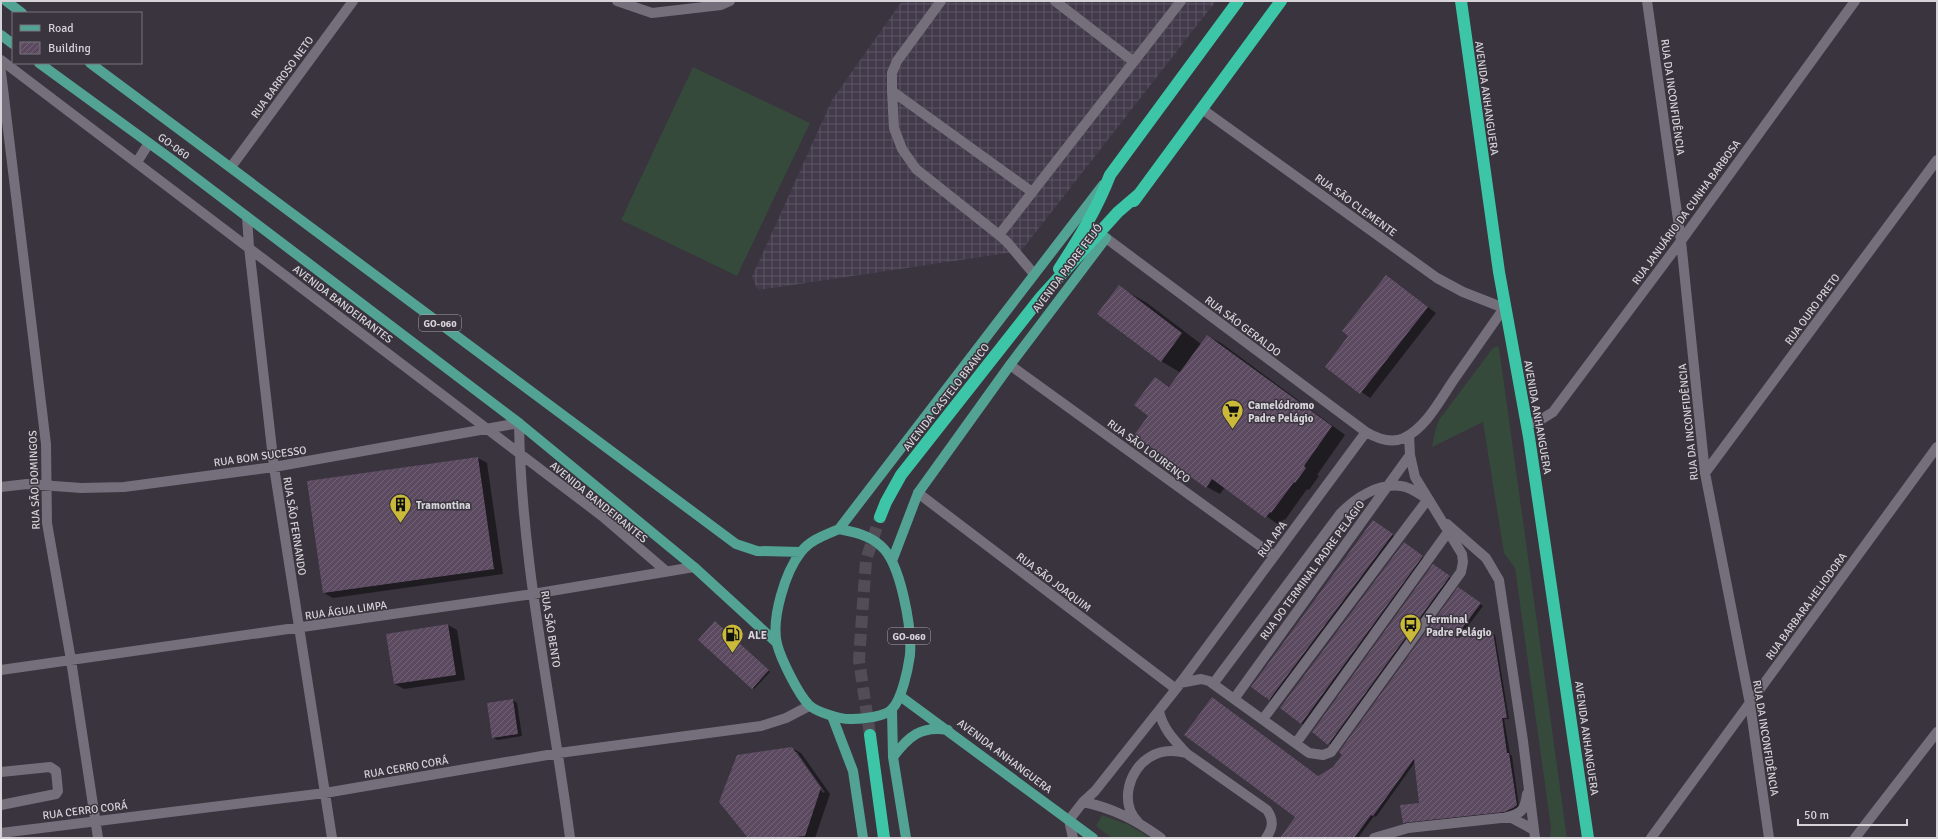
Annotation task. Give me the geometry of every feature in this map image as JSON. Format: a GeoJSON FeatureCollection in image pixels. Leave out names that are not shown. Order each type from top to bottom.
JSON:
{"type":"FeatureCollection","features":[{"type":"Feature","properties":{"kind":"highway","name":"AVENIDA PADRE FEIJÓ"},"geometry":{"type":"LineString","coordinates":[[1110,175],[1238,1]]}},
{"type":"Feature","properties":{"kind":"highway","name":"AVENIDA PADRE FEIJÓ"},"geometry":{"type":"LineString","coordinates":[[1106,238],[1281,1]]}},
{"type":"Feature","properties":{"kind":"highway","name":"AVENIDA ANHANGUERA"},"geometry":{"type":"LineString","coordinates":[[1461,1],[1504,308],[1527,425],[1588,838]]}},
{"type":"Feature","properties":{"kind":"highway","name":"AVENIDA CASTELO BRANCO"},"geometry":{"type":"LineString","coordinates":[[1041,297],[1090,221],[1110,175]]}},
{"type":"Feature","properties":{"kind":"highway","name":"AVENIDA CASTELO BRANCO"},"geometry":{"type":"LineString","coordinates":[[880,517],[886,502],[901,475],[1041,297],[1118,212],[1139,194]]}},
{"type":"Feature","properties":{"kind":"highway"},"geometry":{"type":"LineString","coordinates":[[870,735],[884,838]]}},
{"type":"Feature","properties":{"kind":"main road"},"geometry":{"type":"LineString","coordinates":[[6,1],[21,12]]}},
{"type":"Feature","properties":{"kind":"main road"},"geometry":{"type":"LineString","coordinates":[[1,35],[12,43]]}},
{"type":"Feature","properties":{"kind":"main road","name":"GO-060"},"geometry":{"type":"LineString","coordinates":[[40,64],[149,143],[519,423],[694,566],[777,643],[790,675],[809,706]]}},
{"type":"Feature","properties":{"kind":"main road","name":"GO-060"},"geometry":{"type":"LineString","coordinates":[[91,64],[736,544],[757,551],[801,552]]}},
{"type":"Feature","properties":{"kind":"main road","name":"AVENIDA PADRE FEIJÓ"},"geometry":{"type":"LineString","coordinates":[[839,529],[1110,175]]}},
{"type":"Feature","properties":{"kind":"main road","name":"AVENIDA PADRE FEIJÓ"},"geometry":{"type":"LineString","coordinates":[[892,561],[918,493],[1010,365],[1106,238]]}},
{"type":"Feature","properties":{"kind":"main road"},"geometry":{"type":"LineString","coordinates":[[777,643],[776,621],[780,598],[787,576],[801,552],[818,538],[839,529]]}},
{"type":"Feature","properties":{"kind":"main road","name":"GO-060"},"geometry":{"type":"LineString","coordinates":[[839,529],[861,534],[881,546],[892,561],[902,590],[909,636],[910,655],[900,696],[892,710]]}},
{"type":"Feature","properties":{"kind":"main road","name":"AVENIDA ANHANGUERA"},"geometry":{"type":"LineString","coordinates":[[900,696],[951,731],[1094,838]]}},
{"type":"Feature","properties":{"kind":"main road"},"geometry":{"type":"LineString","coordinates":[[809,706],[832,716],[850,720],[882,714],[892,710],[893,757],[906,838]]}},
{"type":"Feature","properties":{"kind":"main road"},"geometry":{"type":"LineString","coordinates":[[832,716],[853,771],[863,838]]}},
{"type":"Feature","properties":{"kind":"main road"},"geometry":{"type":"LineString","coordinates":[[893,757],[905,742],[925,730],[938,728],[951,731]]}},
{"type":"Feature","properties":{"kind":"street"},"geometry":{"type":"LineString","coordinates":[[617,1],[652,13],[721,6],[730,1]]}},
{"type":"Feature","properties":{"kind":"street"},"geometry":{"type":"LineString","coordinates":[[941,1],[897,61],[892,74],[894,128],[902,149],[916,169],[1007,242],[1034,274]]}},
{"type":"Feature","properties":{"kind":"street"},"geometry":{"type":"LineString","coordinates":[[1055,1],[1134,62]]}},
{"type":"Feature","properties":{"kind":"street"},"geometry":{"type":"LineString","coordinates":[[999,235],[1181,1]]}},
{"type":"Feature","properties":{"kind":"street","name":"RUA DA INCONFIDÊNCIA"},"geometry":{"type":"LineString","coordinates":[[1647,1],[1681,241],[1705,474],[1750,704],[1769,838]]}},
{"type":"Feature","properties":{"kind":"street","name":"RUA JANUÁRIO DA CUNHA BARBOSA"},"geometry":{"type":"LineString","coordinates":[[1527,425],[1542,419],[1553,412],[1681,241],[1855,1]]}},
{"type":"Feature","properties":{"kind":"street","name":"RUA BARROSO NETO"},"geometry":{"type":"LineString","coordinates":[[231,167],[349,2]]}},
{"type":"Feature","properties":{"kind":"street","name":"AVENIDA BANDEIRANTES"},"geometry":{"type":"LineString","coordinates":[[1,60],[602,516],[666,571]]}},
{"type":"Feature","properties":{"kind":"street","name":"RUA SÃO DOMINGOS"},"geometry":{"type":"LineString","coordinates":[[1,72],[46,444],[46,523],[71,660],[98,838]]}},
{"type":"Feature","properties":{"kind":"street"},"geometry":{"type":"LineString","coordinates":[[892,91],[1032,192]]}},
{"type":"Feature","properties":{"kind":"street","name":"RUA SÃO CLEMENTE"},"geometry":{"type":"LineString","coordinates":[[1202,109],[1437,278],[1464,292],[1504,308]]}},
{"type":"Feature","properties":{"kind":"street"},"geometry":{"type":"LineString","coordinates":[[137,162],[149,143]]}},
{"type":"Feature","properties":{"kind":"street","name":"RUA OURO PRETO"},"geometry":{"type":"LineString","coordinates":[[1705,474],[1937,160]]}},
{"type":"Feature","properties":{"kind":"street","name":"RUA SÃO FERNANDO"},"geometry":{"type":"LineString","coordinates":[[247,217],[249,247],[274,467],[298,629],[332,838]]}},
{"type":"Feature","properties":{"kind":"street","name":"RUA SÃO GERALDO"},"geometry":{"type":"LineString","coordinates":[[1106,238],[1366,432]]}},
{"type":"Feature","properties":{"kind":"street"},"geometry":{"type":"LineString","coordinates":[[1366,432],[1386,440],[1402,438],[1409,435],[1427,418],[1504,308]]}},
{"type":"Feature","properties":{"kind":"street","name":"RUA SÃO LOURENÇO"},"geometry":{"type":"LineString","coordinates":[[1010,365],[1274,556]]}},
{"type":"Feature","properties":{"kind":"street","name":"RUA BOM SUCESSO"},"geometry":{"type":"LineString","coordinates":[[1,487],[27,484],[81,488],[124,487],[274,467],[519,423]]}},
{"type":"Feature","properties":{"kind":"street","name":"RUA SÃO BENTO"},"geometry":{"type":"LineString","coordinates":[[519,423],[520,454],[533,594],[559,753],[570,838]]}},
{"type":"Feature","properties":{"kind":"street","name":"RUA APA"},"geometry":{"type":"LineString","coordinates":[[1069,820],[1083,802],[1095,791],[1159,711],[1366,432]]}},
{"type":"Feature","properties":{"kind":"street"},"geometry":{"type":"LineString","coordinates":[[1178,686],[1201,679],[1213,684],[1309,753],[1323,755],[1331,752],[1458,579],[1463,562],[1462,554],[1415,477],[1410,455],[1409,435]]}},
{"type":"Feature","properties":{"kind":"street","name":"RUA BARBARA HELIODORA"},"geometry":{"type":"LineString","coordinates":[[1652,838],[1937,447]]}},
{"type":"Feature","properties":{"kind":"street","name":"RUA DO TERMINAL PADRE PELÁGIO"},"geometry":{"type":"LineString","coordinates":[[1234,698],[1410,455]]}},
{"type":"Feature","properties":{"kind":"street"},"geometry":{"type":"LineString","coordinates":[[1213,684],[1340,514],[1348,506],[1372,491],[1387,487],[1401,486],[1413,490],[1428,499]]}},
{"type":"Feature","properties":{"kind":"street","name":"RUA SÃO JOAQUIM"},"geometry":{"type":"LineString","coordinates":[[918,493],[1178,686]]}},
{"type":"Feature","properties":{"kind":"street"},"geometry":{"type":"LineString","coordinates":[[1263,719],[1428,499]]}},
{"type":"Feature","properties":{"kind":"street"},"geometry":{"type":"LineString","coordinates":[[1440,518],[1486,558],[1499,580],[1523,741],[1534,834]]}},
{"type":"Feature","properties":{"kind":"street"},"geometry":{"type":"LineString","coordinates":[[1296,743],[1448,532]]}},
{"type":"Feature","properties":{"kind":"street","name":"RUA ÁGUA LIMPA"},"geometry":{"type":"LineString","coordinates":[[1,670],[298,629],[533,594],[694,566]]}},
{"type":"Feature","properties":{"kind":"street","name":"RUA CERRO CORÁ"},"geometry":{"type":"LineString","coordinates":[[1,833],[325,793],[559,753],[761,726],[786,718],[809,706]]}},
{"type":"Feature","properties":{"kind":"street"},"geometry":{"type":"LineString","coordinates":[[1159,711],[1161,721],[1170,735],[1186,752],[1267,810],[1272,819],[1273,825],[1266,838]]}},
{"type":"Feature","properties":{"kind":"street"},"geometry":{"type":"LineString","coordinates":[[1855,838],[1937,732]]}},
{"type":"Feature","properties":{"kind":"street"},"geometry":{"type":"LineString","coordinates":[[1138,822],[1134,818],[1130,808],[1128,797],[1132,777],[1140,764],[1150,756],[1162,752],[1186,752]]}},
{"type":"Feature","properties":{"kind":"street"},"geometry":{"type":"LineString","coordinates":[[1,772],[50,767],[56,771],[58,791],[56,794],[1,805]]}},
{"type":"Feature","properties":{"kind":"street"},"geometry":{"type":"LineString","coordinates":[[1374,838],[1408,828],[1517,815],[1525,805],[1528,786]]}},
{"type":"Feature","properties":{"kind":"street"},"geometry":{"type":"LineString","coordinates":[[1083,802],[1105,807],[1138,822],[1161,838]]}},
{"type":"Feature","properties":{"kind":"street"},"geometry":{"type":"LineString","coordinates":[[1501,818],[1512,818],[1534,834]]}},
{"type":"Feature","properties":{"kind":"street"},"geometry":{"type":"LineString","coordinates":[[1069,820],[1073,838]]}},
{"type":"Feature","properties":{"kind":"shaded area"},"geometry":{"type":"Polygon","coordinates":[[[902,1],[1216,1],[1021,251],[758,290],[752,277],[832,100],[902,1]]]}},
{"type":"Feature","properties":{"kind":"green space"},"geometry":{"type":"Polygon","coordinates":[[[693,67],[810,123],[737,276],[621,220],[693,67]]]}},
{"type":"Feature","properties":{"kind":"green space"},"geometry":{"type":"Polygon","coordinates":[[[1497,346],[1499,348],[1567,838],[1550,838],[1551,828],[1515,568],[1504,553],[1483,422],[1432,447],[1439,420],[1493,348],[1497,346]]]}},
{"type":"Feature","properties":{"kind":"green space"},"geometry":{"type":"Polygon","coordinates":[[[1102,815],[1129,825],[1150,838],[1112,838],[1096,826],[1102,815]]]}},
{"type":"Feature","properties":{"kind":"building"},"geometry":{"type":"Polygon","coordinates":[[[1386,275],[1428,307],[1360,394],[1325,367],[1348,336],[1342,331],[1386,275]]]}},
{"type":"Feature","properties":{"kind":"building"},"geometry":{"type":"Polygon","coordinates":[[[1119,285],[1182,333],[1161,362],[1097,314],[1119,285]]]}},
{"type":"Feature","properties":{"kind":"building","name":"Camelódromo Padre Pelágio"},"geometry":{"type":"Polygon","coordinates":[[[1207,335],[1332,426],[1304,466],[1306,468],[1271,513],[1270,512],[1265,518],[1212,479],[1206,488],[1134,435],[1148,416],[1134,405],[1155,377],[1169,387],[1207,335]]]}},
{"type":"Feature","properties":{"kind":"building","name":"Tramontina"},"geometry":{"type":"Polygon","coordinates":[[[478,457],[494,569],[323,593],[307,481],[478,457]]]}},
{"type":"Feature","properties":{"kind":"building"},"geometry":{"type":"Polygon","coordinates":[[[1373,520],[1393,534],[1269,700],[1251,687],[1373,520]]]}},
{"type":"Feature","properties":{"kind":"building"},"geometry":{"type":"Polygon","coordinates":[[[1404,542],[1423,556],[1301,724],[1280,708],[1404,542]]]}},
{"type":"Feature","properties":{"kind":"building"},"geometry":{"type":"Polygon","coordinates":[[[1433,564],[1450,576],[1328,745],[1312,732],[1433,564]]]}},
{"type":"Feature","properties":{"kind":"building"},"geometry":{"type":"Polygon","coordinates":[[[1458,587],[1481,603],[1455,638],[1493,632],[1507,718],[1502,718],[1517,805],[1513,808],[1504,812],[1403,823],[1400,805],[1419,803],[1414,759],[1373,816],[1371,815],[1354,838],[1280,838],[1295,817],[1184,735],[1212,697],[1318,776],[1333,767],[1342,755],[1339,752],[1458,587]]]}},
{"type":"Feature","properties":{"kind":"building","name":"ALE"},"geometry":{"type":"Polygon","coordinates":[[[715,621],[769,670],[752,689],[698,640],[715,621]]]}},
{"type":"Feature","properties":{"kind":"building"},"geometry":{"type":"Polygon","coordinates":[[[448,624],[456,675],[394,684],[386,634],[448,624]]]}},
{"type":"Feature","properties":{"kind":"building"},"geometry":{"type":"Polygon","coordinates":[[[513,699],[518,734],[492,738],[487,703],[513,699]]]}},
{"type":"Feature","properties":{"kind":"building"},"geometry":{"type":"Polygon","coordinates":[[[792,747],[821,788],[805,836],[784,838],[748,838],[719,802],[737,755],[792,747]]]}},
{"type":"Feature","properties":{"kind":"tunnel"},"geometry":{"type":"LineString","coordinates":[[870,735],[859,660],[866,560],[880,517]]}},
{"type":"Feature","properties":{"kind":"place","name":"Camelódromo Padre Pelágio"},"geometry":{"type":"Point","coordinates":[1233,430]}},
{"type":"Feature","properties":{"kind":"place","name":"Tramontina"},"geometry":{"type":"Point","coordinates":[401,524]}},
{"type":"Feature","properties":{"kind":"place","name":"Terminal Padre Pelágio"},"geometry":{"type":"Point","coordinates":[1411,644]}},
{"type":"Feature","properties":{"kind":"place","name":"ALE"},"geometry":{"type":"Point","coordinates":[733,654]}}]}
